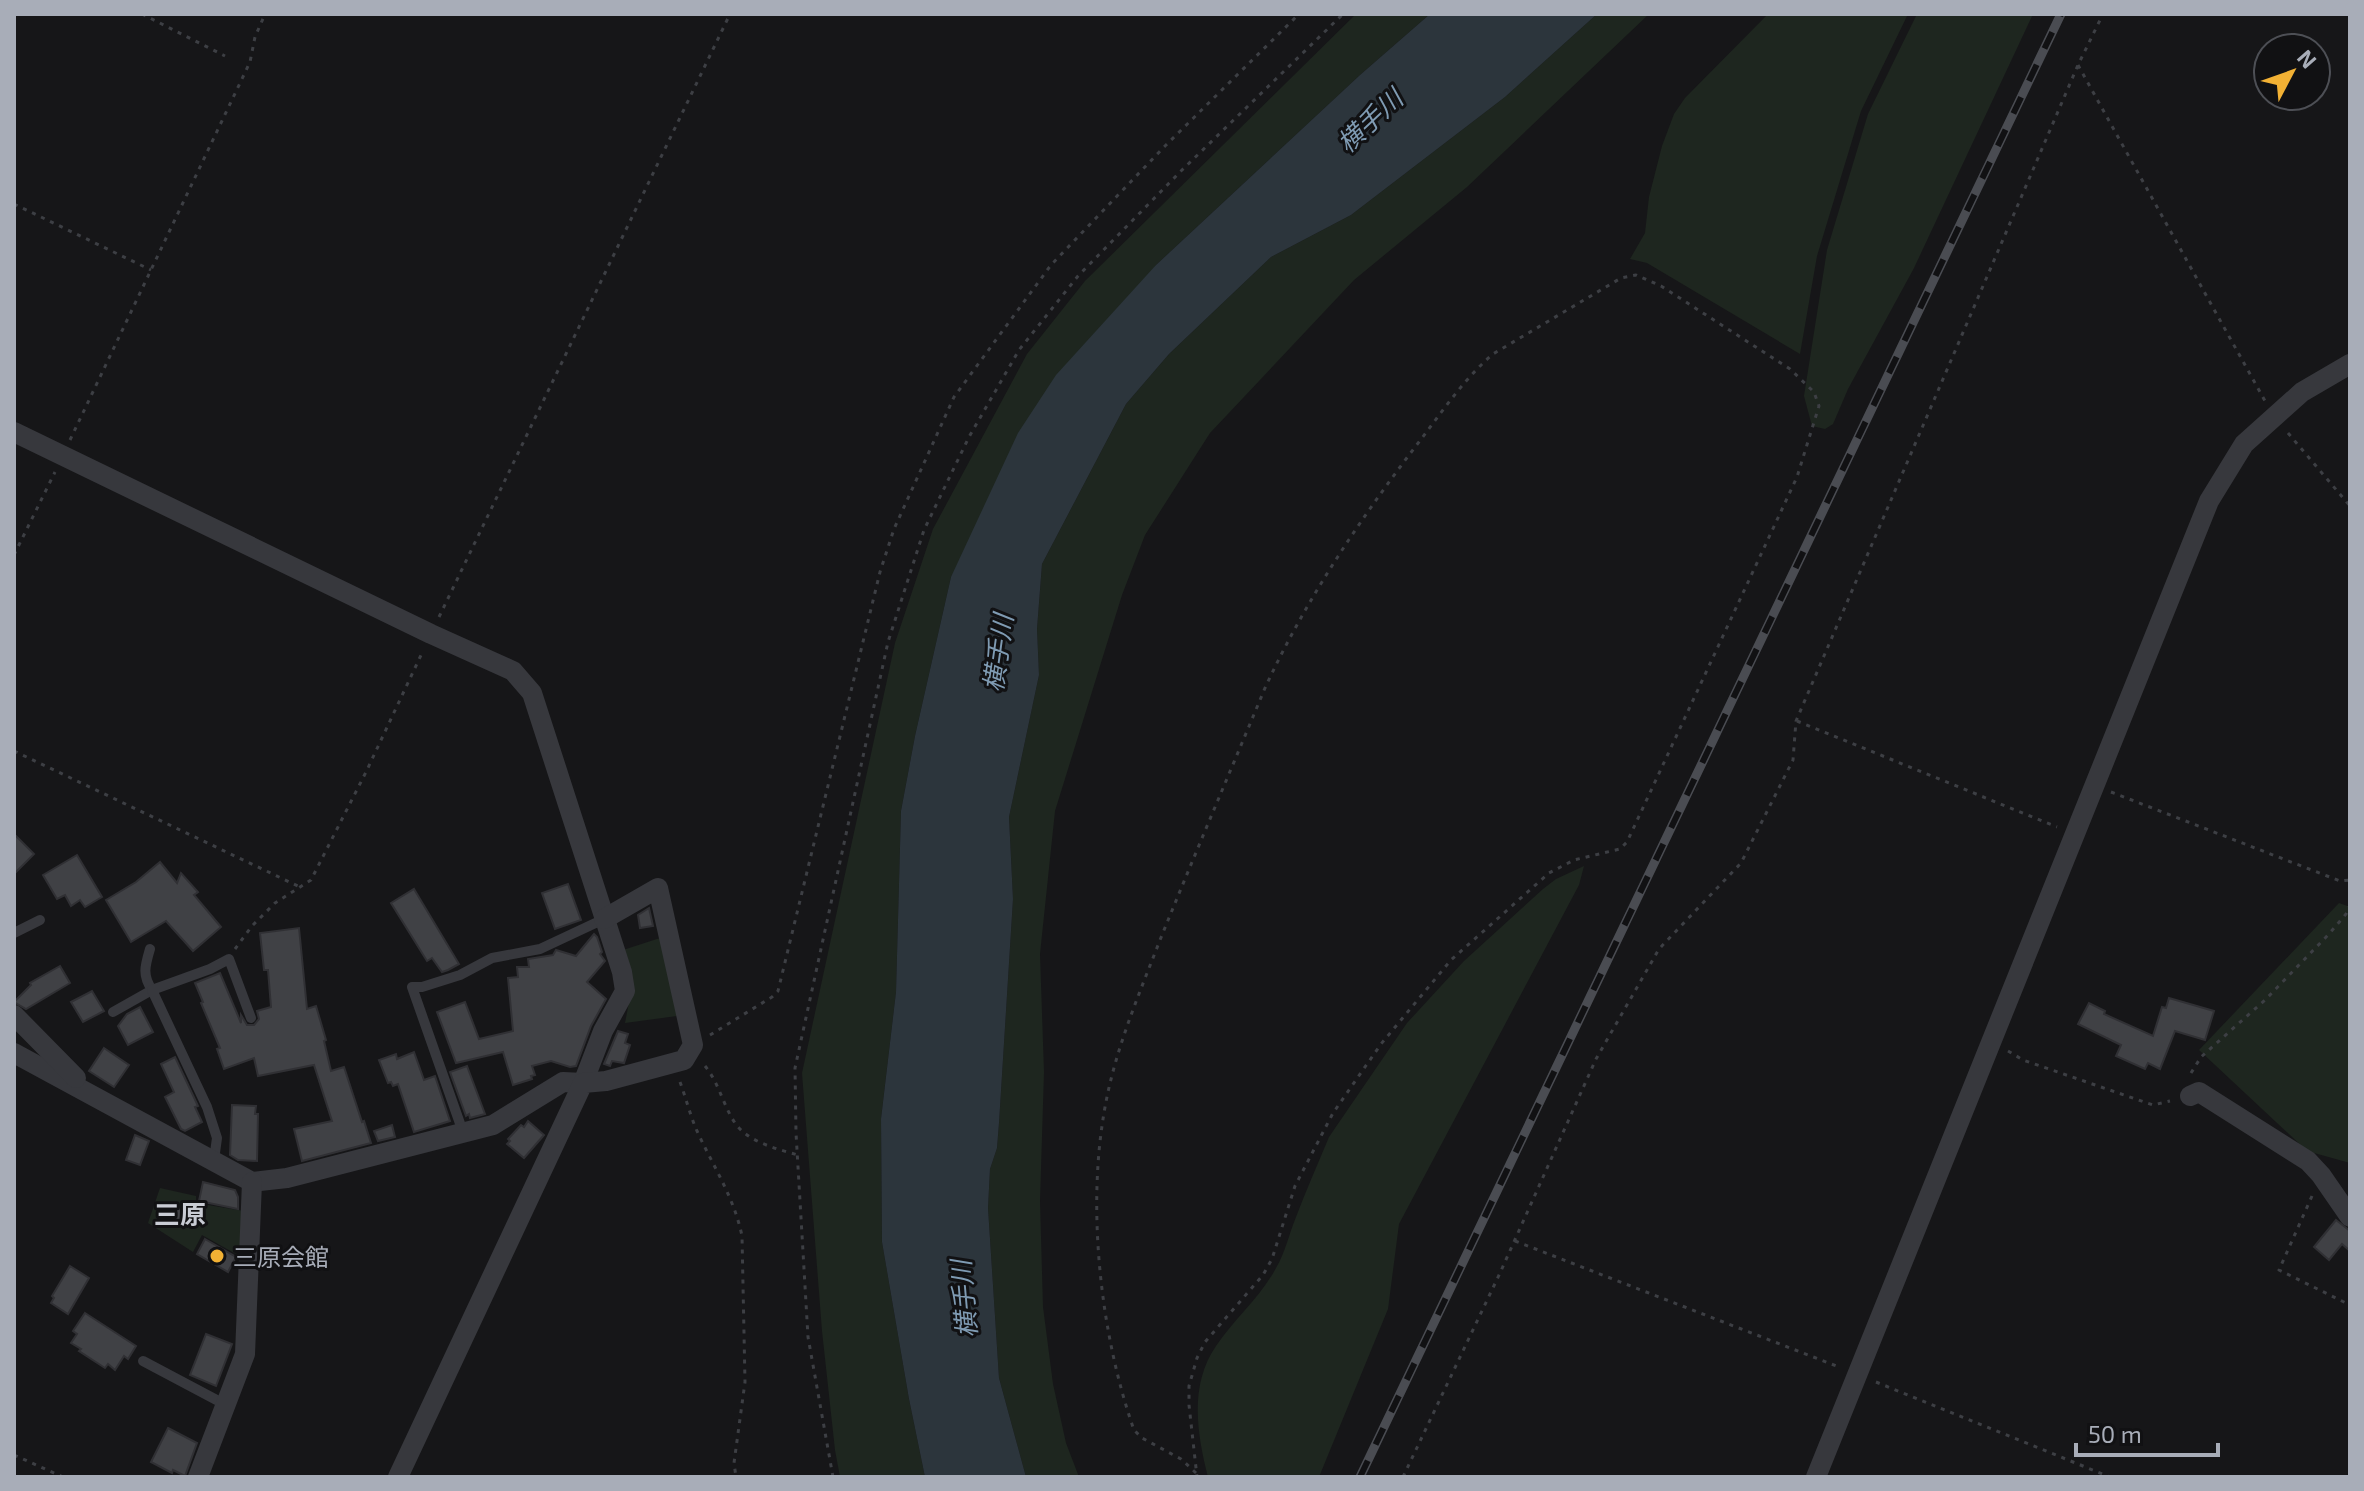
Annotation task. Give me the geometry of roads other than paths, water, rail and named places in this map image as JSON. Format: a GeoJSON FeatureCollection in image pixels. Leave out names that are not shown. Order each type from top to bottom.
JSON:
{"type":"FeatureCollection","features":[{"type":"Feature","properties":{"kind":"street"},"geometry":{"type":"LineString","coordinates":[[1816,1477],[2209,501],[2244,444],[2302,392],[2350,364]]}},
{"type":"Feature","properties":{"kind":"street"},"geometry":{"type":"LineString","coordinates":[[14,432],[513,671],[532,693],[622,972],[625,991],[603,1031],[583,1083],[398,1477]]}},
{"type":"Feature","properties":{"kind":"street"},"geometry":{"type":"LineString","coordinates":[[14,1053],[252,1182],[287,1178],[493,1125],[563,1082],[606,1081],[685,1054],[658,888],[604,919]]}},
{"type":"Feature","properties":{"kind":"street"},"geometry":{"type":"LineString","coordinates":[[14,1015],[92,1094]]}},
{"type":"Feature","properties":{"kind":"street"},"geometry":{"type":"LineString","coordinates":[[2190,1096],[2199,1092],[2308,1161],[2350,1217]]}},
{"type":"Feature","properties":{"kind":"street"},"geometry":{"type":"LineString","coordinates":[[198,1477],[245,1354],[252,1182]]}},
{"type":"Feature","properties":{"kind":"lane"},"geometry":{"type":"LineString","coordinates":[[463,1132],[412,987],[422,987],[460,975],[492,958],[540,949],[604,919]]}},
{"type":"Feature","properties":{"kind":"lane"},"geometry":{"type":"LineString","coordinates":[[14,933],[40,920]]}},
{"type":"Feature","properties":{"kind":"lane"},"geometry":{"type":"LineString","coordinates":[[150,949],[144,971],[146,981],[207,1107],[217,1138],[214,1160]]}},
{"type":"Feature","properties":{"kind":"lane"},"geometry":{"type":"LineString","coordinates":[[113,1012],[152,990],[229,959],[251,1018]]}},
{"type":"Feature","properties":{"kind":"lane"},"geometry":{"type":"LineString","coordinates":[[143,1361],[226,1406]]}},
{"type":"Feature","properties":{"kind":"water","name":"横手川"},"geometry":{"type":"Polygon","coordinates":[[[1430,14],[1597,14],[1505,97],[1351,215],[1271,257],[1169,354],[1126,404],[1042,564],[1037,629],[1039,675],[1009,817],[1013,899],[997,1148],[990,1169],[988,1208],[999,1378],[1026,1477],[925,1477],[882,1242],[881,1119],[896,992],[901,811],[951,577],[1018,433],[1056,375],[1156,265],[1430,14]]]}},
{"type":"Feature","properties":{"kind":"railway"},"geometry":{"type":"LineString","coordinates":[[1360,1477],[2061,14]]}},
{"type":"Feature","properties":{"kind":"place","name":"三原会館"},"geometry":{"type":"Point","coordinates":[217,1256]}},
{"type":"Feature","properties":{"kind":"district","name":"三原"},"geometry":{"type":"Point","coordinates":[180,1213]}}]}
